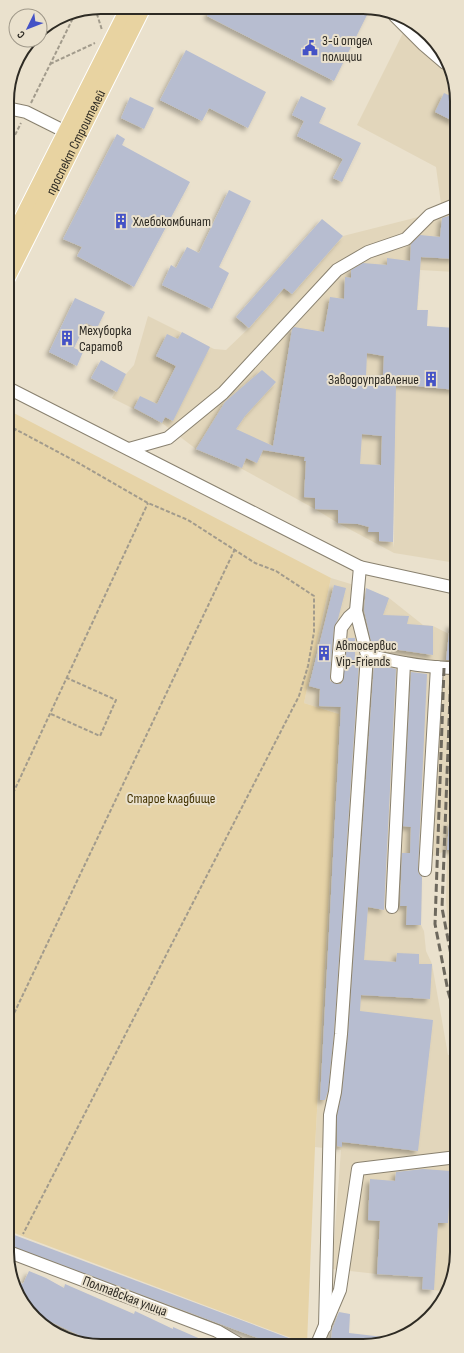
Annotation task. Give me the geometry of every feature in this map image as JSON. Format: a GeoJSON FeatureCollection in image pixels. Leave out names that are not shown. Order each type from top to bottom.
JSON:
{"type":"FeatureCollection","features":[{"type":"Feature","properties":{"kind":"main road","name":"проспект Строителей"},"geometry":{"type":"LineString","coordinates":[[14,235],[125,14]]}},
{"type":"Feature","properties":{"kind":"main road","name":"проспект Строителей"},"geometry":{"type":"LineString","coordinates":[[14,266],[140,14]]}},
{"type":"Feature","properties":{"kind":"street"},"geometry":{"type":"LineString","coordinates":[[404,24],[437,57]]}},
{"type":"Feature","properties":{"kind":"street"},"geometry":{"type":"LineString","coordinates":[[14,109],[26,112],[66,132]]}},
{"type":"Feature","properties":{"kind":"street"},"geometry":{"type":"LineString","coordinates":[[128,449],[168,438],[223,393],[337,270],[368,252],[406,238],[430,215],[450,207]]}},
{"type":"Feature","properties":{"kind":"street"},"geometry":{"type":"LineString","coordinates":[[14,391],[360,567],[450,587]]}},
{"type":"Feature","properties":{"kind":"street"},"geometry":{"type":"LineString","coordinates":[[325,1327],[330,1115],[335,1092],[341,1034],[367,655],[356,611],[360,567]]}},
{"type":"Feature","properties":{"kind":"street"},"geometry":{"type":"LineString","coordinates":[[338,677],[341,628],[349,617],[356,611]]}},
{"type":"Feature","properties":{"kind":"street"},"geometry":{"type":"LineString","coordinates":[[367,655],[404,664],[450,668]]}},
{"type":"Feature","properties":{"kind":"street"},"geometry":{"type":"LineString","coordinates":[[392,907],[404,664]]}},
{"type":"Feature","properties":{"kind":"street"},"geometry":{"type":"LineString","coordinates":[[425,870],[437,667]]}},
{"type":"Feature","properties":{"kind":"street"},"geometry":{"type":"LineString","coordinates":[[319,1339],[340,1290],[358,1169],[450,1158]]}},
{"type":"Feature","properties":{"kind":"street","name":"Полтавская улица"},"geometry":{"type":"LineString","coordinates":[[14,1254],[217,1331],[231,1339]]}},
{"type":"Feature","properties":{"kind":"path"},"geometry":{"type":"LineString","coordinates":[[97,14],[103,31]]}},
{"type":"Feature","properties":{"kind":"path"},"geometry":{"type":"LineString","coordinates":[[14,137],[72,19]]}},
{"type":"Feature","properties":{"kind":"path"},"geometry":{"type":"LineString","coordinates":[[50,64],[98,41]]}},
{"type":"Feature","properties":{"kind":"path"},"geometry":{"type":"LineString","coordinates":[[14,433],[15,430],[73,460],[148,503],[188,520],[255,563],[276,571],[314,596],[314,632],[308,666],[299,696],[23,1234]]}},
{"type":"Feature","properties":{"kind":"path"},"geometry":{"type":"LineString","coordinates":[[14,791],[148,503]]}},
{"type":"Feature","properties":{"kind":"path"},"geometry":{"type":"LineString","coordinates":[[14,1011],[235,549]]}},
{"type":"Feature","properties":{"kind":"path"},"geometry":{"type":"LineString","coordinates":[[51,714],[100,736],[116,700],[67,678]]}},
{"type":"Feature","properties":{"kind":"shaded area"},"geometry":{"type":"Polygon","coordinates":[[[406,26],[416,32],[435,53],[445,73],[450,95],[450,272],[420,270],[415,348],[450,351],[450,562],[394,553],[233,464],[196,449],[162,423],[112,398],[126,374],[134,365],[148,316],[214,349],[226,350],[249,328],[284,288],[292,294],[343,236],[442,211],[436,167],[357,125],[406,26]],[[395,449],[393,542],[394,548],[395,449]]]}},
{"type":"Feature","properties":{"kind":"shaded area"},"geometry":{"type":"Polygon","coordinates":[[[331,578],[364,588],[389,598],[423,625],[433,626],[450,634],[450,935],[446,901],[447,850],[422,861],[421,925],[424,931],[426,951],[432,964],[448,1055],[450,1055],[450,1258],[447,1274],[441,1291],[422,1289],[422,1277],[332,1269],[341,1150],[315,1147],[339,714],[304,703],[331,578]]]}},
{"type":"Feature","properties":{"kind":"green space","name":"Старое кладбище"},"geometry":{"type":"Polygon","coordinates":[[[14,413],[331,578],[304,703],[339,714],[315,1147],[307,1339],[294,1339],[14,1233],[14,413]]]}},
{"type":"Feature","properties":{"kind":"building","name":"3-й отдел полиции"},"geometry":{"type":"Polygon","coordinates":[[[208,14],[367,14],[334,81],[207,16],[208,14]]]}},
{"type":"Feature","properties":{"kind":"building"},"geometry":{"type":"Polygon","coordinates":[[[186,50],[266,92],[248,128],[209,108],[202,121],[160,100],[186,50]]]}},
{"type":"Feature","properties":{"kind":"building"},"geometry":{"type":"Polygon","coordinates":[[[444,93],[450,96],[450,120],[435,112],[444,93]]]}},
{"type":"Feature","properties":{"kind":"building"},"geometry":{"type":"Polygon","coordinates":[[[301,96],[326,108],[319,123],[361,143],[342,182],[333,178],[343,159],[297,136],[304,121],[292,115],[301,96]]]}},
{"type":"Feature","properties":{"kind":"building"},"geometry":{"type":"Polygon","coordinates":[[[130,97],[154,108],[144,129],[121,118],[130,97]]]}},
{"type":"Feature","properties":{"kind":"building","name":"Хлебокомбинат"},"geometry":{"type":"Polygon","coordinates":[[[117,134],[125,139],[122,145],[190,182],[134,287],[77,256],[82,247],[63,239],[117,134]]]}},
{"type":"Feature","properties":{"kind":"building"},"geometry":{"type":"Polygon","coordinates":[[[229,190],[251,201],[219,267],[229,273],[212,309],[162,285],[171,265],[176,268],[187,247],[199,253],[229,190]]]}},
{"type":"Feature","properties":{"kind":"building"},"geometry":{"type":"Polygon","coordinates":[[[450,216],[450,259],[421,257],[417,310],[428,310],[427,326],[450,328],[450,389],[396,384],[393,542],[379,541],[379,532],[368,532],[369,527],[358,524],[338,523],[338,510],[315,509],[315,498],[304,497],[305,457],[263,450],[257,463],[246,458],[242,468],[196,449],[225,402],[262,370],[276,382],[245,416],[236,429],[273,446],[292,329],[294,327],[324,332],[330,297],[344,299],[345,277],[351,278],[351,270],[363,263],[387,265],[387,258],[410,261],[411,244],[420,235],[440,237],[442,218],[450,216]],[[367,353],[366,376],[383,375],[384,356],[367,353]],[[362,434],[360,464],[381,465],[382,436],[362,434]]]}},
{"type":"Feature","properties":{"kind":"building"},"geometry":{"type":"Polygon","coordinates":[[[322,219],[343,236],[292,294],[284,288],[249,328],[236,317],[322,219]]]}},
{"type":"Feature","properties":{"kind":"building","name":"Мехуборка Саратов"},"geometry":{"type":"Polygon","coordinates":[[[75,298],[105,312],[97,328],[86,323],[74,348],[83,352],[77,366],[49,352],[75,298]]]}},
{"type":"Feature","properties":{"kind":"building"},"geometry":{"type":"Polygon","coordinates":[[[182,332],[210,347],[173,421],[165,417],[162,423],[134,408],[140,396],[157,404],[176,366],[156,356],[167,334],[178,339],[182,332]]]}},
{"type":"Feature","properties":{"kind":"building"},"geometry":{"type":"Polygon","coordinates":[[[101,360],[126,374],[117,392],[91,378],[101,360]]]}},
{"type":"Feature","properties":{"kind":"building"},"geometry":{"type":"Polygon","coordinates":[[[334,585],[346,588],[338,619],[334,627],[330,681],[341,684],[343,681],[348,638],[355,638],[355,662],[359,662],[334,1033],[328,1091],[325,1100],[320,1100],[341,707],[319,706],[320,689],[309,686],[334,585]]]}},
{"type":"Feature","properties":{"kind":"building"},"geometry":{"type":"Polygon","coordinates":[[[366,588],[389,598],[383,615],[409,616],[407,624],[433,626],[433,655],[372,646],[364,610],[366,588]]]}},
{"type":"Feature","properties":{"kind":"building"},"geometry":{"type":"Polygon","coordinates":[[[450,624],[450,660],[446,660],[450,624]]]}},
{"type":"Feature","properties":{"kind":"building"},"geometry":{"type":"Polygon","coordinates":[[[374,664],[396,669],[384,910],[368,907],[364,960],[396,962],[397,953],[419,954],[419,964],[432,964],[430,999],[361,995],[360,1011],[433,1020],[418,1151],[342,1142],[342,1147],[337,1146],[337,1116],[342,1093],[348,1035],[374,664]]]}},
{"type":"Feature","properties":{"kind":"building"},"geometry":{"type":"Polygon","coordinates":[[[411,672],[427,674],[418,870],[422,877],[421,925],[406,925],[407,906],[400,906],[402,853],[410,853],[411,827],[403,826],[411,672]]]}},
{"type":"Feature","properties":{"kind":"building"},"geometry":{"type":"Polygon","coordinates":[[[449,823],[450,823],[450,850],[447,850],[449,823]]]}},
{"type":"Feature","properties":{"kind":"building"},"geometry":{"type":"Polygon","coordinates":[[[423,1169],[450,1171],[448,1223],[438,1223],[434,1290],[422,1289],[423,1277],[377,1274],[380,1221],[368,1220],[370,1179],[395,1181],[396,1172],[423,1169]]]}},
{"type":"Feature","properties":{"kind":"building"},"geometry":{"type":"Polygon","coordinates":[[[14,1235],[291,1339],[261,1339],[14,1247],[14,1235]]]}},
{"type":"Feature","properties":{"kind":"building"},"geometry":{"type":"Polygon","coordinates":[[[29,1271],[64,1288],[65,1284],[134,1314],[135,1311],[173,1329],[173,1327],[201,1339],[101,1339],[82,1336],[47,1320],[29,1300],[20,1282],[23,1284],[29,1271]]]}},
{"type":"Feature","properties":{"kind":"building"},"geometry":{"type":"Polygon","coordinates":[[[339,1312],[350,1314],[349,1333],[381,1337],[363,1339],[331,1339],[332,1330],[339,1312]]]}},
{"type":"Feature","properties":{"kind":"railway"},"geometry":{"type":"LineString","coordinates":[[444,668],[435,924],[450,998]]}},
{"type":"Feature","properties":{"kind":"railway"},"geometry":{"type":"LineString","coordinates":[[450,696],[442,908],[450,950]]}},
{"type":"Feature","properties":{"kind":"place","name":"3-й отдел полиции"},"geometry":{"type":"Point","coordinates":[310,48]}},
{"type":"Feature","properties":{"kind":"place","name":"Хлебокомбинат"},"geometry":{"type":"Point","coordinates":[121,221]}},
{"type":"Feature","properties":{"kind":"place","name":"Мехуборка Саратов"},"geometry":{"type":"Point","coordinates":[67,338]}},
{"type":"Feature","properties":{"kind":"place","name":"Заводоуправление"},"geometry":{"type":"Point","coordinates":[431,379]}},
{"type":"Feature","properties":{"kind":"place","name":"Автосервис Vip-Friends"},"geometry":{"type":"Point","coordinates":[324,653]}}]}
